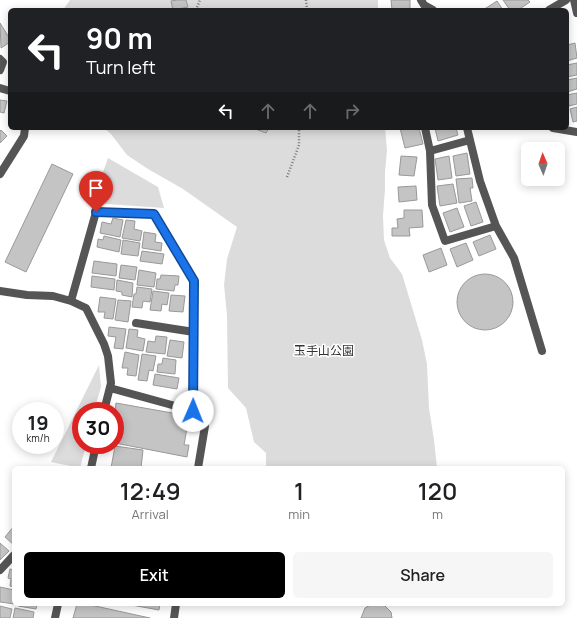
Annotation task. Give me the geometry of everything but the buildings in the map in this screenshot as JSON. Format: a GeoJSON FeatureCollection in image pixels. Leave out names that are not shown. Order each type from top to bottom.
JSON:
{"type":"FeatureCollection","features":[{"type":"Feature","properties":{"kind":"street"},"geometry":{"type":"LineString","coordinates":[[421,0],[424,5],[429,8]]}},
{"type":"Feature","properties":{"kind":"street"},"geometry":{"type":"LineString","coordinates":[[552,8],[566,0]]}},
{"type":"Feature","properties":{"kind":"street"},"geometry":{"type":"LineString","coordinates":[[574,0],[577,13]]}},
{"type":"Feature","properties":{"kind":"street"},"geometry":{"type":"LineString","coordinates":[[0,58],[3,62],[0,70]]}},
{"type":"Feature","properties":{"kind":"street"},"geometry":{"type":"LineString","coordinates":[[0,174],[24,136],[25,130]]}},
{"type":"Feature","properties":{"kind":"street"},"geometry":{"type":"LineString","coordinates":[[425,130],[430,151],[432,205],[446,241],[496,226]]}},
{"type":"Feature","properties":{"kind":"street"},"geometry":{"type":"LineString","coordinates":[[468,130],[480,181],[496,226],[514,258],[542,352]]}},
{"type":"Feature","properties":{"kind":"street"},"geometry":{"type":"LineString","coordinates":[[565,130],[577,132]]}},
{"type":"Feature","properties":{"kind":"street"},"geometry":{"type":"LineString","coordinates":[[430,151],[470,140]]}},
{"type":"Feature","properties":{"kind":"street"},"geometry":{"type":"LineString","coordinates":[[71,301],[96,212],[154,214],[194,281],[193,411]]}},
{"type":"Feature","properties":{"kind":"street"},"geometry":{"type":"LineString","coordinates":[[0,291],[27,295],[53,296],[71,301],[86,308],[104,344],[108,356],[111,383],[106,402]]}},
{"type":"Feature","properties":{"kind":"street"},"geometry":{"type":"LineString","coordinates":[[136,323],[194,332]]}},
{"type":"Feature","properties":{"kind":"street"},"geometry":{"type":"LineString","coordinates":[[110,388],[201,413],[205,426],[198,466]]}},
{"type":"Feature","properties":{"kind":"street"},"geometry":{"type":"LineString","coordinates":[[91,466],[94,454]]}},
{"type":"Feature","properties":{"kind":"street"},"geometry":{"type":"LineString","coordinates":[[0,570],[12,557]]}},
{"type":"Feature","properties":{"kind":"street"},"geometry":{"type":"LineString","coordinates":[[55,618],[58,606]]}},
{"type":"Feature","properties":{"kind":"street"},"geometry":{"type":"LineString","coordinates":[[174,618],[176,606]]}},
{"type":"Feature","properties":{"kind":"path"},"geometry":{"type":"LineString","coordinates":[[287,177],[299,145],[299,130]]}},
{"type":"Feature","properties":{"kind":"green space"},"geometry":{"type":"Polygon","coordinates":[[[70,0],[378,0],[378,8],[64,8],[70,0]]]}},
{"type":"Feature","properties":{"kind":"green space","name":"玉手山公園"},"geometry":{"type":"Polygon","coordinates":[[[106,130],[385,130],[387,150],[383,216],[384,240],[390,258],[402,274],[422,340],[427,364],[429,408],[437,466],[266,466],[266,453],[254,442],[246,408],[228,388],[227,315],[224,285],[227,259],[237,227],[183,189],[127,155],[106,130]]]}},
{"type":"Feature","properties":{"kind":"green space"},"geometry":{"type":"Polygon","coordinates":[[[108,158],[158,187],[164,208],[92,203],[108,158]]]}},
{"type":"Feature","properties":{"kind":"green space"},"geometry":{"type":"Polygon","coordinates":[[[99,365],[101,387],[97,402],[81,402],[99,365]]]}},
{"type":"Feature","properties":{"kind":"green space"},"geometry":{"type":"Polygon","coordinates":[[[72,420],[72,454],[84,454],[81,466],[70,466],[51,462],[55,454],[64,454],[64,436],[72,420]]]}},
{"type":"Feature","properties":{"kind":"route"},"geometry":{"type":"LineString","coordinates":[[96,212],[154,214],[194,281],[193,411]]}}]}
